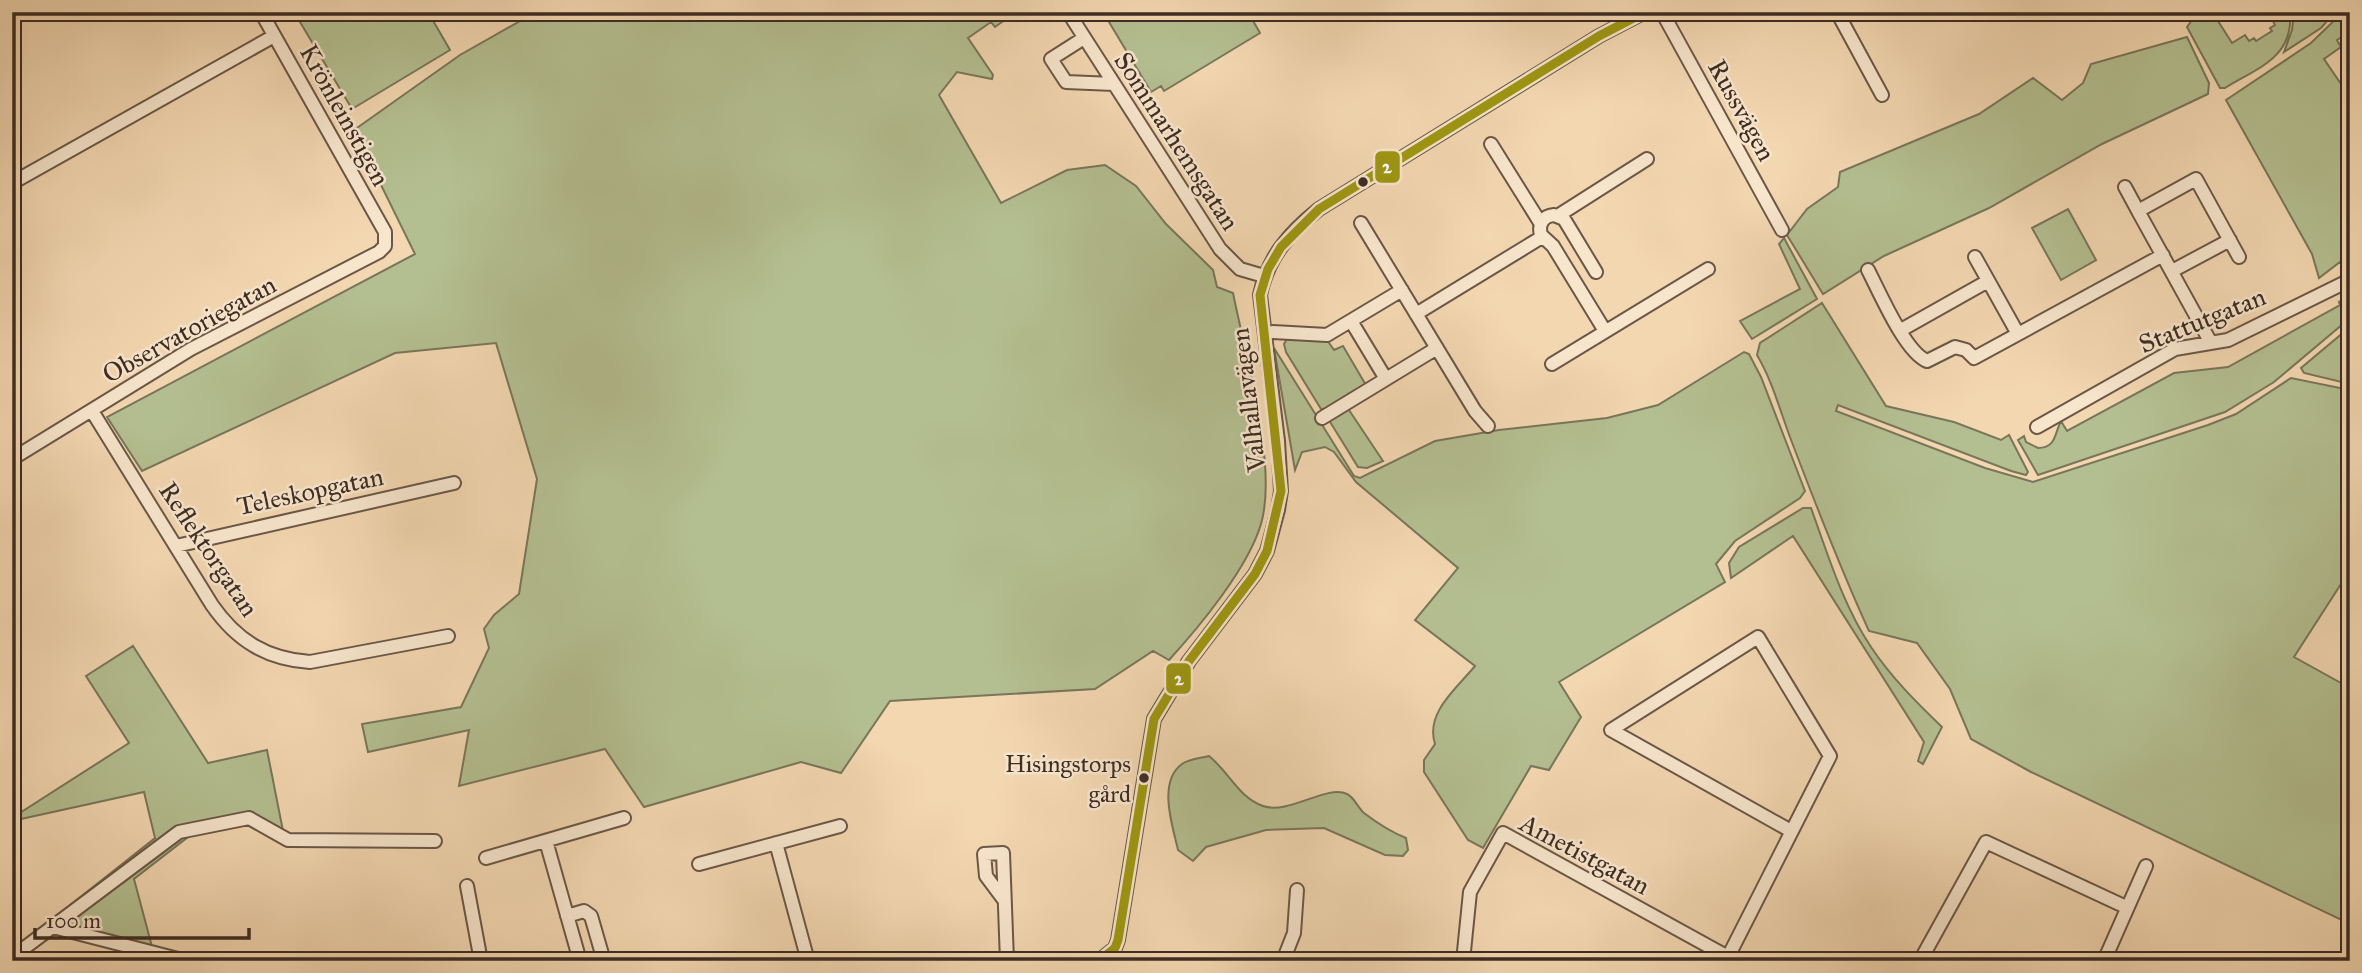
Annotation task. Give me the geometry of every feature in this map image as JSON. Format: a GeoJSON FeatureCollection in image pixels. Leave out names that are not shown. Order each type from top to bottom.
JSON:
{"type":"FeatureCollection","features":[{"type":"Feature","properties":{"kind":"street","name":"Krönleinstigen"},"geometry":{"type":"LineString","coordinates":[[261,12],[387,241]]}},
{"type":"Feature","properties":{"kind":"street","name":"Sommarhemsgatan"},"geometry":{"type":"LineString","coordinates":[[1068,12],[1220,249],[1240,269],[1264,276]]}},
{"type":"Feature","properties":{"kind":"street","name":"Valhallavägen"},"geometry":{"type":"LineString","coordinates":[[1099,961],[1115,948],[1124,913],[1142,778],[1154,719],[1189,661],[1255,574],[1266,551],[1278,510],[1281,491],[1278,441],[1261,320],[1260,295],[1264,276],[1287,237],[1319,209],[1599,36],[1645,12]]}},
{"type":"Feature","properties":{"kind":"street","name":"Russvägen"},"geometry":{"type":"LineString","coordinates":[[1662,12],[1782,230]]}},
{"type":"Feature","properties":{"kind":"street"},"geometry":{"type":"LineString","coordinates":[[1837,12],[1882,95]]}},
{"type":"Feature","properties":{"kind":"street"},"geometry":{"type":"LineString","coordinates":[[12,183],[275,36]]}},
{"type":"Feature","properties":{"kind":"street"},"geometry":{"type":"LineString","coordinates":[[1084,38],[1051,59],[1066,82],[1114,84]]}},
{"type":"Feature","properties":{"kind":"street"},"geometry":{"type":"LineString","coordinates":[[1491,144],[1541,231],[1605,331]]}},
{"type":"Feature","properties":{"kind":"street"},"geometry":{"type":"LineString","coordinates":[[1416,314],[1541,231],[1550,215],[1559,215],[1647,159]]}},
{"type":"Feature","properties":{"kind":"street"},"geometry":{"type":"LineString","coordinates":[[2138,211],[2196,179],[2239,257]]}},
{"type":"Feature","properties":{"kind":"street"},"geometry":{"type":"LineString","coordinates":[[2125,187],[2211,343]]}},
{"type":"Feature","properties":{"kind":"street"},"geometry":{"type":"LineString","coordinates":[[1559,215],[1596,272]]}},
{"type":"Feature","properties":{"kind":"street"},"geometry":{"type":"LineString","coordinates":[[1361,223],[1475,411],[1488,426]]}},
{"type":"Feature","properties":{"kind":"street"},"geometry":{"type":"LineString","coordinates":[[2172,271],[2230,240]]}},
{"type":"Feature","properties":{"kind":"street","name":"Observatoriegatan"},"geometry":{"type":"LineString","coordinates":[[12,459],[191,349],[379,252],[387,241]]}},
{"type":"Feature","properties":{"kind":"street"},"geometry":{"type":"LineString","coordinates":[[1868,270],[1918,357],[1927,361],[1955,347],[1966,350],[1974,358],[2163,255]]}},
{"type":"Feature","properties":{"kind":"street"},"geometry":{"type":"LineString","coordinates":[[1975,257],[2018,334]]}},
{"type":"Feature","properties":{"kind":"street"},"geometry":{"type":"LineString","coordinates":[[1552,364],[1709,269]]}},
{"type":"Feature","properties":{"kind":"street","name":"Stattutgatan"},"geometry":{"type":"LineString","coordinates":[[2037,427],[2175,349],[2228,340],[2350,280]]}},
{"type":"Feature","properties":{"kind":"street"},"geometry":{"type":"LineString","coordinates":[[1901,330],[1988,281]]}},
{"type":"Feature","properties":{"kind":"street"},"geometry":{"type":"LineString","coordinates":[[1273,332],[1323,337],[1402,290]]}},
{"type":"Feature","properties":{"kind":"street"},"geometry":{"type":"LineString","coordinates":[[1351,321],[1386,379]]}},
{"type":"Feature","properties":{"kind":"street"},"geometry":{"type":"LineString","coordinates":[[1322,418],[1437,348]]}},
{"type":"Feature","properties":{"kind":"street","name":"Reflektorgatan"},"geometry":{"type":"LineString","coordinates":[[92,411],[221,617],[248,643],[265,653],[288,661],[310,662],[447,636]]}},
{"type":"Feature","properties":{"kind":"street","name":"Teleskopgatan"},"geometry":{"type":"LineString","coordinates":[[176,546],[230,531],[454,483]]}},
{"type":"Feature","properties":{"kind":"street"},"geometry":{"type":"LineString","coordinates":[[1727,959],[1830,756],[1758,637],[1611,730],[1791,831]]}},
{"type":"Feature","properties":{"kind":"street"},"geometry":{"type":"LineString","coordinates":[[16,961],[19,952],[179,832],[249,818],[288,841],[435,841]]}},
{"type":"Feature","properties":{"kind":"street"},"geometry":{"type":"LineString","coordinates":[[486,858],[624,818]]}},
{"type":"Feature","properties":{"kind":"street"},"geometry":{"type":"LineString","coordinates":[[699,864],[840,826]]}},
{"type":"Feature","properties":{"kind":"street","name":"Ametistgatan"},"geometry":{"type":"LineString","coordinates":[[1463,961],[1470,892],[1503,833],[1727,959]]}},
{"type":"Feature","properties":{"kind":"street"},"geometry":{"type":"LineString","coordinates":[[546,841],[580,961]]}},
{"type":"Feature","properties":{"kind":"street"},"geometry":{"type":"LineString","coordinates":[[1920,961],[1986,842],[2126,907]]}},
{"type":"Feature","properties":{"kind":"street"},"geometry":{"type":"LineString","coordinates":[[776,843],[808,961]]}},
{"type":"Feature","properties":{"kind":"street"},"geometry":{"type":"LineString","coordinates":[[2104,961],[2146,866]]}},
{"type":"Feature","properties":{"kind":"street"},"geometry":{"type":"LineString","coordinates":[[467,886],[481,961]]}},
{"type":"Feature","properties":{"kind":"street"},"geometry":{"type":"LineString","coordinates":[[1283,961],[1294,933],[1297,890]]}},
{"type":"Feature","properties":{"kind":"street"},"geometry":{"type":"LineString","coordinates":[[1004,900],[1007,961]]}},
{"type":"Feature","properties":{"kind":"street"},"geometry":{"type":"LineString","coordinates":[[567,916],[584,911],[591,916],[603,961]]}},
{"type":"Feature","properties":{"kind":"street"},"geometry":{"type":"LineString","coordinates":[[53,927],[186,961]]}},
{"type":"Feature","properties":{"kind":"green space"},"geometry":{"type":"Polygon","coordinates":[[[294,12],[428,12],[450,50],[352,109],[294,12]]]}},
{"type":"Feature","properties":{"kind":"green space"},"geometry":{"type":"Polygon","coordinates":[[[536,12],[884,12],[898,18],[917,12],[1016,12],[995,27],[991,22],[968,38],[993,75],[992,79],[957,72],[939,95],[1001,203],[1067,170],[1105,165],[1136,186],[1166,224],[1213,270],[1217,287],[1233,293],[1263,442],[1265,500],[1261,524],[1246,559],[1234,577],[1195,631],[1169,660],[1153,651],[1095,689],[890,701],[841,773],[801,762],[644,807],[605,749],[459,786],[469,730],[368,752],[362,724],[461,707],[489,648],[484,629],[494,615],[519,594],[537,479],[496,343],[395,353],[142,471],[107,417],[415,254],[354,130],[460,55],[536,12]]]}},
{"type":"Feature","properties":{"kind":"green space"},"geometry":{"type":"Polygon","coordinates":[[[1103,12],[1248,12],[1260,33],[1164,91],[1161,86],[1151,92],[1103,12]]]}},
{"type":"Feature","properties":{"kind":"green space"},"geometry":{"type":"Polygon","coordinates":[[[2230,12],[2218,21],[2232,43],[2245,35],[2249,41],[2254,38],[2256,41],[2272,31],[2270,28],[2275,25],[2272,19],[2283,12],[2290,12],[2290,28],[2280,51],[2271,60],[2225,88],[2220,88],[2187,27],[2195,16],[2230,12]]]}},
{"type":"Feature","properties":{"kind":"green space"},"geometry":{"type":"Polygon","coordinates":[[[2294,12],[2335,12],[2321,28],[2284,52],[2292,30],[2294,12]]]}},
{"type":"Feature","properties":{"kind":"green space"},"geometry":{"type":"Polygon","coordinates":[[[2343,12],[2350,12],[2350,32],[2337,40],[2341,47],[2324,59],[2341,84],[2350,79],[2350,268],[2340,262],[2319,278],[2312,254],[2226,100],[2311,43],[2343,12]]]}},
{"type":"Feature","properties":{"kind":"green space"},"geometry":{"type":"Polygon","coordinates":[[[2187,37],[2209,83],[2208,94],[2102,144],[1989,208],[1884,256],[1823,294],[1787,235],[1807,209],[1838,187],[1840,172],[1979,114],[2033,78],[2062,100],[2083,83],[2091,64],[2187,37]]]}},
{"type":"Feature","properties":{"kind":"green space"},"geometry":{"type":"Polygon","coordinates":[[[2068,209],[2096,260],[2061,280],[2032,228],[2068,209]]]}},
{"type":"Feature","properties":{"kind":"green space"},"geometry":{"type":"Polygon","coordinates":[[[1784,238],[1817,299],[1752,339],[1740,321],[1800,289],[1779,244],[1784,238]]]}},
{"type":"Feature","properties":{"kind":"green space"},"geometry":{"type":"Polygon","coordinates":[[[2350,295],[2350,318],[2274,382],[2225,412],[2038,475],[2018,440],[2024,436],[2026,442],[2038,448],[2044,447],[2054,439],[2061,421],[2067,431],[2174,373],[2228,367],[2340,305],[2339,302],[2350,295]]]}},
{"type":"Feature","properties":{"kind":"green space"},"geometry":{"type":"Polygon","coordinates":[[[1822,303],[1886,406],[1954,422],[2001,440],[2009,435],[2028,472],[2026,475],[2011,471],[1838,405],[1836,411],[1985,468],[2033,482],[2236,414],[2291,378],[2350,390],[2350,570],[2294,657],[2350,688],[2350,924],[2031,772],[1971,739],[1950,689],[1917,643],[1869,631],[1820,515],[1773,388],[1757,355],[1760,343],[1822,303]]]}},
{"type":"Feature","properties":{"kind":"green space"},"geometry":{"type":"Polygon","coordinates":[[[2350,327],[2350,384],[2304,373],[2301,368],[2350,327]]]}},
{"type":"Feature","properties":{"kind":"green space"},"geometry":{"type":"Polygon","coordinates":[[[1287,339],[1327,340],[1334,350],[1343,346],[1367,387],[1330,409],[1321,409],[1286,352],[1284,344],[1287,339]]]}},
{"type":"Feature","properties":{"kind":"green space"},"geometry":{"type":"Polygon","coordinates":[[[1274,348],[1354,476],[1360,478],[1435,441],[1499,430],[1607,418],[1658,405],[1744,352],[1749,354],[1761,377],[1805,491],[1800,498],[1735,541],[1716,564],[1725,582],[1559,682],[1581,717],[1549,770],[1531,766],[1483,848],[1468,840],[1424,772],[1424,760],[1435,744],[1434,722],[1438,712],[1475,666],[1415,620],[1458,568],[1356,482],[1334,452],[1325,447],[1302,452],[1295,470],[1274,348]]]}},
{"type":"Feature","properties":{"kind":"green space"},"geometry":{"type":"Polygon","coordinates":[[[1347,407],[1383,461],[1367,468],[1358,467],[1327,417],[1347,407]]]}},
{"type":"Feature","properties":{"kind":"green space"},"geometry":{"type":"Polygon","coordinates":[[[1803,508],[1811,508],[1844,597],[1871,647],[1895,679],[1942,727],[1923,764],[1918,761],[1924,742],[1793,536],[1731,578],[1729,563],[1739,547],[1803,508]]]}},
{"type":"Feature","properties":{"kind":"green space"},"geometry":{"type":"Polygon","coordinates":[[[133,646],[208,763],[267,750],[286,846],[249,824],[192,834],[134,879],[155,958],[40,929],[155,838],[144,792],[12,821],[12,818],[129,743],[86,676],[133,646]]]}},
{"type":"Feature","properties":{"kind":"green space"},"geometry":{"type":"Polygon","coordinates":[[[1209,756],[1247,797],[1263,806],[1284,807],[1329,793],[1347,794],[1369,817],[1406,838],[1408,850],[1403,856],[1385,855],[1324,828],[1266,830],[1206,847],[1193,861],[1178,850],[1170,817],[1168,793],[1174,772],[1182,764],[1209,756]]]}},
{"type":"Feature","properties":{"kind":"transit line","name":"2"},"geometry":{"type":"LineString","coordinates":[[1099,961],[1115,948],[1118,940],[1154,719],[1189,661],[1255,574],[1267,551],[1281,491],[1260,295],[1268,269],[1281,247],[1319,209],[1599,36],[1645,12]]}},
{"type":"Feature","properties":{"kind":"place","name":"Hisingstorps gård"},"geometry":{"type":"Point","coordinates":[1144,778]}}]}
